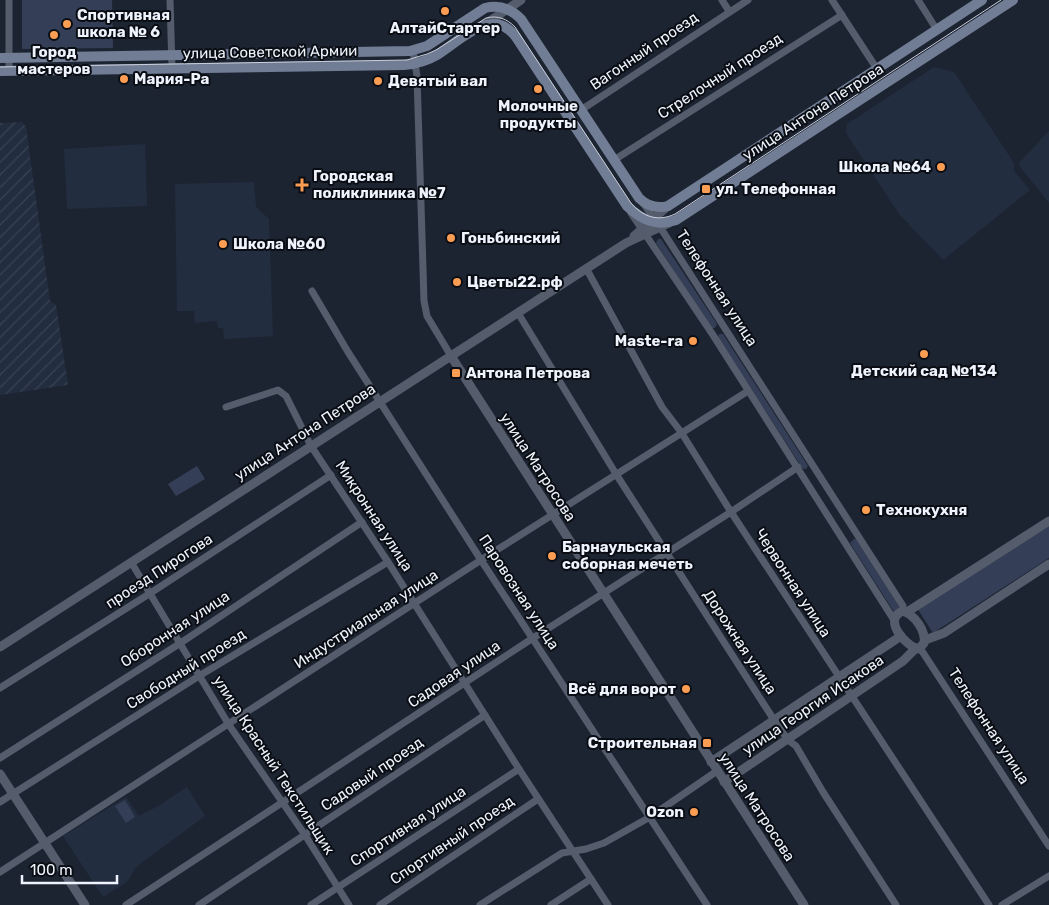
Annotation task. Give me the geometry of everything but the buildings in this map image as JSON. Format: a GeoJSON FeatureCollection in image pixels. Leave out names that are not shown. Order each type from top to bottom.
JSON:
{"type":"FeatureCollection","features":[{"type":"Feature","properties":{"kind":"main road","name":"улица Антона Петрова"},"geometry":{"type":"LineString","coordinates":[[668,206],[982,0]]}},
{"type":"Feature","properties":{"kind":"main road","name":"улица Антона Петрова"},"geometry":{"type":"LineString","coordinates":[[651,226],[676,220],[1014,0]]}},
{"type":"Feature","properties":{"kind":"main road","name":"улица Советской Армии"},"geometry":{"type":"LineString","coordinates":[[5,58],[413,51],[427,46],[486,8],[500,5]]}},
{"type":"Feature","properties":{"kind":"main road","name":"Телефонная улица"},"geometry":{"type":"LineString","coordinates":[[500,5],[521,19],[639,198]]}},
{"type":"Feature","properties":{"kind":"main road"},"geometry":{"type":"LineString","coordinates":[[484,24],[491,23],[506,27],[516,37],[627,206],[651,226]]}},
{"type":"Feature","properties":{"kind":"main road","name":"улица Советской Армии"},"geometry":{"type":"LineString","coordinates":[[5,71],[395,66],[416,64],[436,56],[484,24]]}},
{"type":"Feature","properties":{"kind":"main road"},"geometry":{"type":"LineString","coordinates":[[639,198],[651,207],[668,206]]}},
{"type":"Feature","properties":{"kind":"street"},"geometry":{"type":"LineString","coordinates":[[5,71],[9,0]]}},
{"type":"Feature","properties":{"kind":"street"},"geometry":{"type":"LineString","coordinates":[[170,0],[172,68]]}},
{"type":"Feature","properties":{"kind":"street","name":"улица Советской Армии"},"geometry":{"type":"LineString","coordinates":[[484,24],[500,5],[521,0]]}},
{"type":"Feature","properties":{"kind":"street"},"geometry":{"type":"LineString","coordinates":[[722,0],[729,11]]}},
{"type":"Feature","properties":{"kind":"street","name":"Вагонный проезд"},"geometry":{"type":"LineString","coordinates":[[581,110],[748,0]]}},
{"type":"Feature","properties":{"kind":"street"},"geometry":{"type":"LineString","coordinates":[[832,0],[877,69]]}},
{"type":"Feature","properties":{"kind":"street"},"geometry":{"type":"LineString","coordinates":[[918,0],[937,30]]}},
{"type":"Feature","properties":{"kind":"street"},"geometry":{"type":"LineString","coordinates":[[500,5],[506,27]]}},
{"type":"Feature","properties":{"kind":"street","name":"Стрелочный проезд"},"geometry":{"type":"LineString","coordinates":[[614,160],[842,15]]}},
{"type":"Feature","properties":{"kind":"street","name":"улица Матросова"},"geometry":{"type":"LineString","coordinates":[[413,51],[416,64],[424,301],[427,316],[552,516],[804,905]]}},
{"type":"Feature","properties":{"kind":"street"},"geometry":{"type":"LineString","coordinates":[[274,54],[274,67]]}},
{"type":"Feature","properties":{"kind":"street","name":"Телефонная улица"},"geometry":{"type":"LineString","coordinates":[[639,198],[651,226],[748,391],[894,620]]}},
{"type":"Feature","properties":{"kind":"street","name":"улица Антона Петрова"},"geometry":{"type":"LineString","coordinates":[[0,647],[626,243],[651,226],[668,206]]}},
{"type":"Feature","properties":{"kind":"street","name":"Телефонная улица"},"geometry":{"type":"LineString","coordinates":[[651,226],[903,606],[905,612]]}},
{"type":"Feature","properties":{"kind":"street","name":"Червонная улица"},"geometry":{"type":"LineString","coordinates":[[586,268],[662,407],[681,432],[731,512],[989,905]]}},
{"type":"Feature","properties":{"kind":"street","name":"Паровозная улица"},"geometry":{"type":"LineString","coordinates":[[312,291],[348,352],[481,560],[707,905]]}},
{"type":"Feature","properties":{"kind":"street","name":"Дорожная улица"},"geometry":{"type":"LineString","coordinates":[[518,313],[666,553],[774,720],[788,740],[796,746],[823,792],[896,905]]}},
{"type":"Feature","properties":{"kind":"street","name":"Микронная улица"},"geometry":{"type":"LineString","coordinates":[[226,407],[278,390],[286,396],[311,446],[388,562],[538,799],[608,905]]}},
{"type":"Feature","properties":{"kind":"street","name":"Индустриальная улица"},"geometry":{"type":"LineString","coordinates":[[0,872],[481,560],[748,391]]}},
{"type":"Feature","properties":{"kind":"street","name":"Садовая улица"},"geometry":{"type":"LineString","coordinates":[[126,905],[532,638],[731,512],[798,467]]}},
{"type":"Feature","properties":{"kind":"street","name":"проезд Пирогова"},"geometry":{"type":"LineString","coordinates":[[0,688],[149,594],[331,475]]}},
{"type":"Feature","properties":{"kind":"street"},"geometry":{"type":"LineString","coordinates":[[905,612],[920,626],[920,646],[907,643],[896,629],[894,620],[898,614],[905,612],[1049,521]]}},
{"type":"Feature","properties":{"kind":"street","name":"Оборонная улица"},"geometry":{"type":"LineString","coordinates":[[0,758],[180,644],[362,522]]}},
{"type":"Feature","properties":{"kind":"street","name":"улица Красный Текстильщик"},"geometry":{"type":"LineString","coordinates":[[131,562],[229,725],[305,835],[349,905]]}},
{"type":"Feature","properties":{"kind":"street","name":"Свободный проезд"},"geometry":{"type":"LineString","coordinates":[[0,802],[199,676],[388,562]]}},
{"type":"Feature","properties":{"kind":"street","name":"улица Георгия Исакова"},"geometry":{"type":"LineString","coordinates":[[724,782],[903,661],[920,646],[944,633],[1049,564]]}},
{"type":"Feature","properties":{"kind":"street","name":"улица Георгия Исакова"},"geometry":{"type":"LineString","coordinates":[[712,762],[838,676],[901,636]]}},
{"type":"Feature","properties":{"kind":"street","name":"Телефонная улица"},"geometry":{"type":"LineString","coordinates":[[920,646],[1049,846]]}},
{"type":"Feature","properties":{"kind":"street","name":"Садовый проезд"},"geometry":{"type":"LineString","coordinates":[[199,905],[485,716]]}},
{"type":"Feature","properties":{"kind":"street","name":"Спортивная улица"},"geometry":{"type":"LineString","coordinates":[[311,905],[519,769]]}},
{"type":"Feature","properties":{"kind":"street"},"geometry":{"type":"LineString","coordinates":[[480,905],[562,852],[586,849],[604,843],[650,816],[717,771]]}},
{"type":"Feature","properties":{"kind":"street"},"geometry":{"type":"LineString","coordinates":[[0,774],[85,905]]}},
{"type":"Feature","properties":{"kind":"street","name":"Спортивный проезд"},"geometry":{"type":"LineString","coordinates":[[380,905],[538,799]]}},
{"type":"Feature","properties":{"kind":"street"},"geometry":{"type":"LineString","coordinates":[[1002,905],[1049,876]]}},
{"type":"Feature","properties":{"kind":"street"},"geometry":{"type":"LineString","coordinates":[[551,905],[591,879]]}},
{"type":"Feature","properties":{"kind":"shaded area","name":"Спортивная школа № 6"},"geometry":{"type":"Polygon","coordinates":[[[22,0],[112,0],[113,48],[22,49],[22,0]]]}},
{"type":"Feature","properties":{"kind":"shaded area","name":"Школа №64"},"geometry":{"type":"Polygon","coordinates":[[[934,67],[954,72],[1014,163],[1014,171],[1030,190],[943,260],[899,214],[846,133],[847,124],[934,67]]]}},
{"type":"Feature","properties":{"kind":"shaded area"},"geometry":{"type":"Polygon","coordinates":[[[22,122],[26,127],[50,301],[56,305],[68,385],[0,395],[0,123],[22,122]]]}},
{"type":"Feature","properties":{"kind":"shaded area"},"geometry":{"type":"Polygon","coordinates":[[[1049,131],[1049,203],[1018,164],[1049,131]]]}},
{"type":"Feature","properties":{"kind":"shaded area"},"geometry":{"type":"Polygon","coordinates":[[[145,144],[147,206],[67,209],[64,149],[145,144]]]}},
{"type":"Feature","properties":{"kind":"shaded area","name":"Школа №60"},"geometry":{"type":"Polygon","coordinates":[[[254,182],[256,207],[269,219],[273,336],[224,339],[223,328],[218,328],[217,321],[195,323],[194,311],[177,311],[175,184],[254,182]]]}},
{"type":"Feature","properties":{"kind":"shaded area"},"geometry":{"type":"Polygon","coordinates":[[[658,239],[661,239],[717,324],[715,328],[711,328],[656,243],[658,239]]]}},
{"type":"Feature","properties":{"kind":"shaded area"},"geometry":{"type":"Polygon","coordinates":[[[719,334],[723,334],[808,466],[806,469],[803,469],[718,338],[719,334]]]}},
{"type":"Feature","properties":{"kind":"shaded area"},"geometry":{"type":"Polygon","coordinates":[[[197,466],[205,479],[176,496],[168,484],[197,466]]]}},
{"type":"Feature","properties":{"kind":"shaded area"},"geometry":{"type":"Polygon","coordinates":[[[1049,522],[1049,558],[933,633],[917,608],[1049,522]]]}},
{"type":"Feature","properties":{"kind":"shaded area"},"geometry":{"type":"Polygon","coordinates":[[[856,539],[900,608],[894,612],[850,543],[856,539]]]}},
{"type":"Feature","properties":{"kind":"shaded area"},"geometry":{"type":"Polygon","coordinates":[[[187,787],[205,816],[136,867],[127,882],[103,897],[63,836],[126,797],[139,816],[187,787]]]}},
{"type":"Feature","properties":{"kind":"shaded area"},"geometry":{"type":"Polygon","coordinates":[[[125,800],[135,817],[126,823],[115,806],[125,800]]]}},
{"type":"Feature","properties":{"kind":"tram line"},"geometry":{"type":"LineString","coordinates":[[0,67],[407,60],[436,50],[486,18],[498,17],[515,27],[631,203],[646,215],[663,218],[675,214],[1001,0]]}},
{"type":"Feature","properties":{"kind":"place","name":"АлтайСтартер"},"geometry":{"type":"Point","coordinates":[445,11]}},
{"type":"Feature","properties":{"kind":"place","name":"Спортивная школа № 6"},"geometry":{"type":"Point","coordinates":[67,24]}},
{"type":"Feature","properties":{"kind":"place","name":"Город мастеров"},"geometry":{"type":"Point","coordinates":[54,35]}},
{"type":"Feature","properties":{"kind":"place","name":"Мария-Ра"},"geometry":{"type":"Point","coordinates":[124,79]}},
{"type":"Feature","properties":{"kind":"place","name":"Девятый вал"},"geometry":{"type":"Point","coordinates":[378,81]}},
{"type":"Feature","properties":{"kind":"place","name":"Молочные продукты"},"geometry":{"type":"Point","coordinates":[538,89]}},
{"type":"Feature","properties":{"kind":"place","name":"Школа №64"},"geometry":{"type":"Point","coordinates":[941,167]}},
{"type":"Feature","properties":{"kind":"place","name":"Городская поликлиника №7"},"geometry":{"type":"Point","coordinates":[302,185]}},
{"type":"Feature","properties":{"kind":"place","name":"ул. Телефонная"},"geometry":{"type":"Point","coordinates":[706,189]}},
{"type":"Feature","properties":{"kind":"place","name":"Гоньбинский"},"geometry":{"type":"Point","coordinates":[451,238]}},
{"type":"Feature","properties":{"kind":"place","name":"Школа №60"},"geometry":{"type":"Point","coordinates":[223,244]}},
{"type":"Feature","properties":{"kind":"place","name":"Цветы22.рф"},"geometry":{"type":"Point","coordinates":[457,282]}},
{"type":"Feature","properties":{"kind":"place","name":"Maste-ra"},"geometry":{"type":"Point","coordinates":[693,341]}},
{"type":"Feature","properties":{"kind":"place","name":"Детский сад №134"},"geometry":{"type":"Point","coordinates":[924,354]}},
{"type":"Feature","properties":{"kind":"place","name":"Антона Петрова"},"geometry":{"type":"Point","coordinates":[456,373]}},
{"type":"Feature","properties":{"kind":"place","name":"Технокухня"},"geometry":{"type":"Point","coordinates":[866,510]}},
{"type":"Feature","properties":{"kind":"place","name":"Барнаульская соборная мечеть"},"geometry":{"type":"Point","coordinates":[552,556]}},
{"type":"Feature","properties":{"kind":"place","name":"Всё для ворот"},"geometry":{"type":"Point","coordinates":[686,689]}},
{"type":"Feature","properties":{"kind":"place","name":"Строительная"},"geometry":{"type":"Point","coordinates":[707,743]}},
{"type":"Feature","properties":{"kind":"place","name":"Ozon"},"geometry":{"type":"Point","coordinates":[694,812]}}]}
